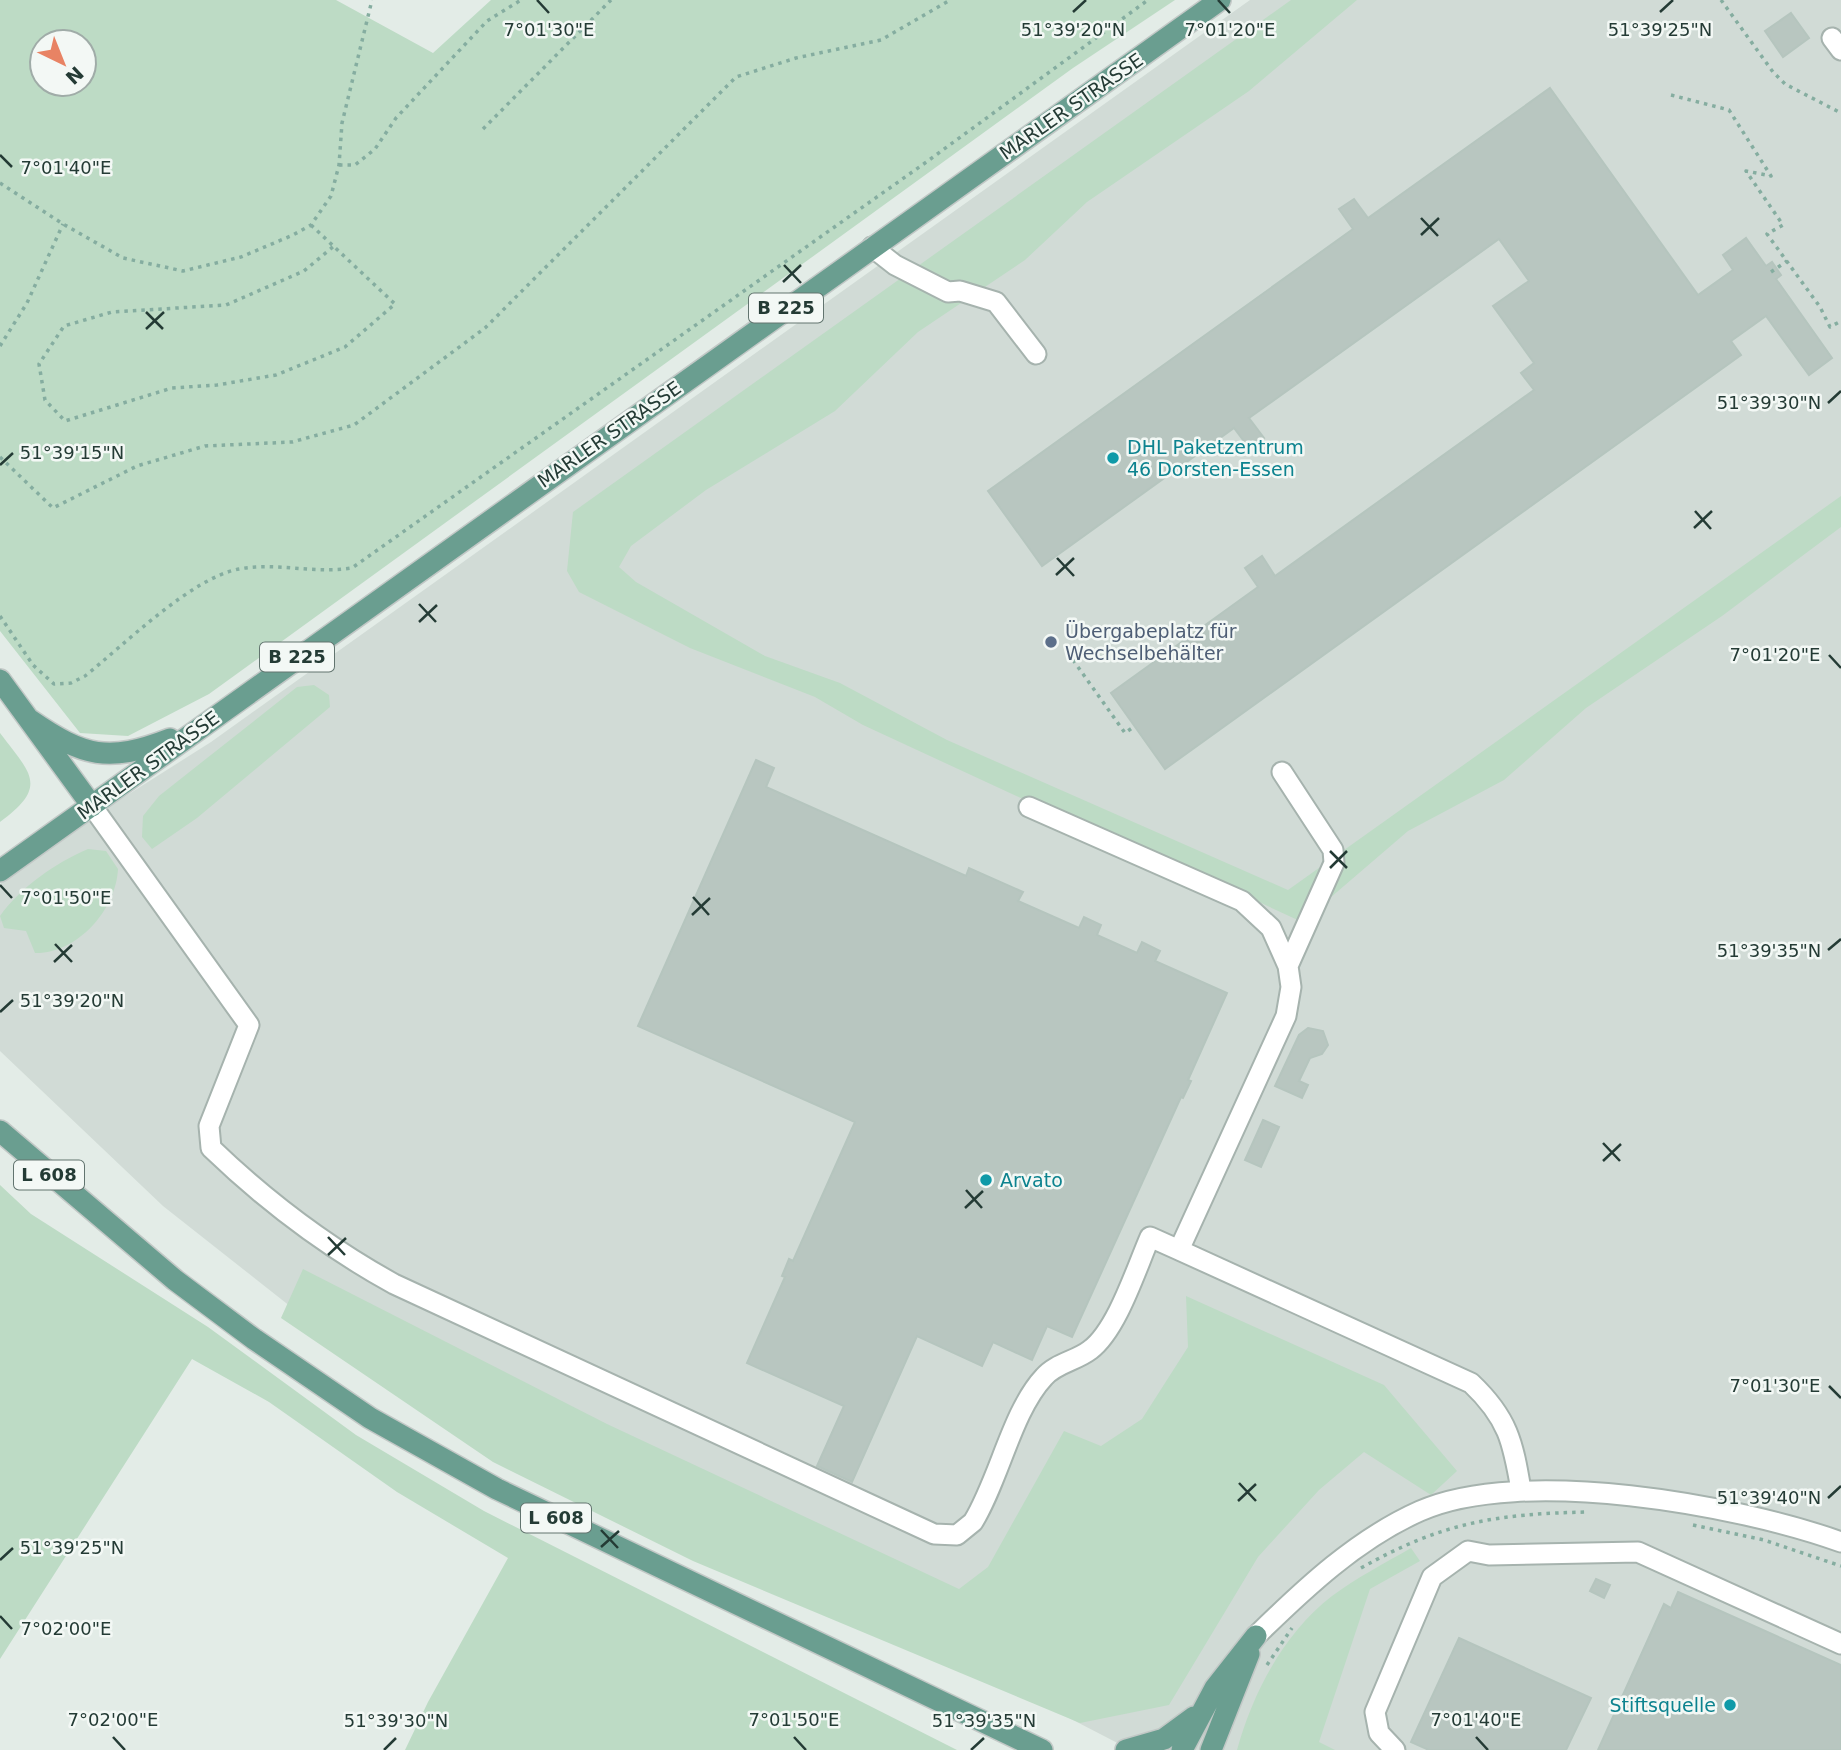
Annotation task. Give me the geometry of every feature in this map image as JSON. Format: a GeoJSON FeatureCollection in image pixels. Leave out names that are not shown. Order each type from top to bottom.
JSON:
{"type":"FeatureCollection","features":[{"type":"Feature","properties":{"kind":"main road","name":"MARLER STRASSE"},"geometry":{"type":"LineString","coordinates":[[0,871],[1220,0]]}},
{"type":"Feature","properties":{"kind":"main road"},"geometry":{"type":"LineString","coordinates":[[0,680],[92,806]]}},
{"type":"Feature","properties":{"kind":"main road"},"geometry":{"type":"LineString","coordinates":[[30,720],[60,740],[86,751],[115,755],[144,749],[197,728]]}},
{"type":"Feature","properties":{"kind":"main road","name":"L 608"},"geometry":{"type":"LineString","coordinates":[[0,1130],[175,1280],[254,1339],[370,1418],[497,1489],[1042,1750]]}},
{"type":"Feature","properties":{"kind":"main road"},"geometry":{"type":"LineString","coordinates":[[1182,1750],[1234,1660],[1256,1636]]}},
{"type":"Feature","properties":{"kind":"main road"},"geometry":{"type":"LineString","coordinates":[[1211,1750],[1256,1636]]}},
{"type":"Feature","properties":{"kind":"main road"},"geometry":{"type":"LineString","coordinates":[[1126,1750],[1164,1739],[1204,1709]]}},
{"type":"Feature","properties":{"kind":"street"},"geometry":{"type":"LineString","coordinates":[[872,247],[895,265],[948,292],[960,291],[996,302],[1035,354]]}},
{"type":"Feature","properties":{"kind":"street"},"geometry":{"type":"LineString","coordinates":[[1282,772],[1333,850],[1334,863],[1288,966]]}},
{"type":"Feature","properties":{"kind":"street"},"geometry":{"type":"LineString","coordinates":[[92,806],[249,1025],[209,1126],[211,1148],[290,1216],[354,1261],[394,1284],[934,1534],[957,1535],[974,1522],[1029,1399],[1044,1376],[1059,1366],[1078,1359],[1105,1336],[1150,1237],[1471,1383],[1503,1419],[1514,1451],[1521,1490]]}},
{"type":"Feature","properties":{"kind":"street"},"geometry":{"type":"LineString","coordinates":[[1029,807],[1242,901],[1271,928],[1288,966],[1291,987],[1286,1016],[1179,1250]]}},
{"type":"Feature","properties":{"kind":"street"},"geometry":{"type":"LineString","coordinates":[[1256,1636],[1317,1579],[1393,1525],[1448,1502],[1521,1490],[1600,1494],[1679,1504],[1781,1523],[1841,1542]]}},
{"type":"Feature","properties":{"kind":"street"},"geometry":{"type":"LineString","coordinates":[[1395,1750],[1379,1733],[1375,1712],[1432,1577],[1468,1551],[1489,1555],[1638,1552],[1841,1644]]}},
{"type":"Feature","properties":{"kind":"path"},"geometry":{"type":"LineString","coordinates":[[0,183],[62,224],[123,258],[183,271],[241,257],[312,225],[331,196],[338,164],[342,123],[372,0]]}},
{"type":"Feature","properties":{"kind":"path"},"geometry":{"type":"LineString","coordinates":[[338,164],[355,165],[375,149],[396,118],[487,21],[521,0]]}},
{"type":"Feature","properties":{"kind":"path"},"geometry":{"type":"LineString","coordinates":[[483,129],[611,0]]}},
{"type":"Feature","properties":{"kind":"path"},"geometry":{"type":"LineString","coordinates":[[0,457],[53,508],[137,467],[205,446],[292,442],[354,425],[485,328],[736,77],[796,58],[881,40],[950,0]]}},
{"type":"Feature","properties":{"kind":"path"},"geometry":{"type":"LineString","coordinates":[[0,617],[33,666],[54,684],[71,682],[85,676],[195,587],[237,569],[274,567],[325,572],[352,568],[925,163],[1148,0]]}},
{"type":"Feature","properties":{"kind":"path"},"geometry":{"type":"LineString","coordinates":[[1721,0],[1779,78],[1841,113]]}},
{"type":"Feature","properties":{"kind":"path"},"geometry":{"type":"LineString","coordinates":[[1671,95],[1729,110],[1771,176],[1746,170],[1783,225],[1767,234],[1830,327],[1841,321]]}},
{"type":"Feature","properties":{"kind":"path"},"geometry":{"type":"LineString","coordinates":[[0,346],[27,303],[62,224]]}},
{"type":"Feature","properties":{"kind":"path"},"geometry":{"type":"LineString","coordinates":[[312,225],[395,304],[345,347],[276,374],[216,385],[172,388],[65,421],[45,400],[39,364],[64,326],[112,312],[226,305],[304,271],[334,246]]}},
{"type":"Feature","properties":{"kind":"path"},"geometry":{"type":"LineString","coordinates":[[1771,272],[1787,261]]}},
{"type":"Feature","properties":{"kind":"path"},"geometry":{"type":"LineString","coordinates":[[1073,660],[1125,733],[1135,726]]}},
{"type":"Feature","properties":{"kind":"shaded area"},"geometry":{"type":"Polygon","coordinates":[[[1250,0],[1841,0],[1841,1750],[1131,1750],[319,1329],[163,1206],[0,1051],[0,884],[110,806],[211,742],[1250,0]]]}},
{"type":"Feature","properties":{"kind":"green space"},"geometry":{"type":"Polygon","coordinates":[[[0,0],[336,0],[433,53],[491,0],[1175,0],[1073,68],[209,694],[128,736],[80,733],[0,631],[0,0]]]}},
{"type":"Feature","properties":{"kind":"green space"},"geometry":{"type":"Polygon","coordinates":[[[1291,0],[1357,0],[1249,91],[1087,202],[1025,260],[918,332],[835,411],[706,490],[631,546],[619,567],[636,582],[765,656],[840,683],[947,740],[1288,890],[1841,496],[1841,527],[1722,616],[1586,708],[1504,780],[1408,831],[1302,922],[1149,851],[1051,812],[863,725],[815,697],[690,648],[579,592],[567,571],[573,512],[1291,0]]]}},
{"type":"Feature","properties":{"kind":"green space"},"geometry":{"type":"Polygon","coordinates":[[[314,685],[329,695],[330,707],[197,818],[152,849],[142,837],[143,816],[159,796],[297,687],[314,685]]]}},
{"type":"Feature","properties":{"kind":"green space"},"geometry":{"type":"Polygon","coordinates":[[[0,733],[27,770],[30,789],[15,810],[0,822],[0,733]]]}},
{"type":"Feature","properties":{"kind":"green space"},"geometry":{"type":"Polygon","coordinates":[[[88,849],[106,851],[118,869],[110,900],[92,927],[79,938],[51,951],[35,953],[26,931],[4,928],[0,916],[18,895],[40,877],[63,861],[88,849]]]}},
{"type":"Feature","properties":{"kind":"green space"},"geometry":{"type":"Polygon","coordinates":[[[0,1185],[31,1214],[208,1327],[356,1435],[484,1511],[957,1750],[405,1750],[428,1702],[508,1558],[397,1492],[269,1402],[192,1359],[0,1659],[0,1185]]]}},
{"type":"Feature","properties":{"kind":"green space"},"geometry":{"type":"Polygon","coordinates":[[[303,1269],[607,1424],[959,1589],[988,1567],[1064,1431],[1101,1446],[1142,1419],[1188,1347],[1186,1296],[1384,1385],[1457,1471],[1431,1495],[1364,1452],[1319,1490],[1258,1557],[1169,1705],[1080,1723],[693,1561],[493,1462],[281,1318],[303,1269]]]}},
{"type":"Feature","properties":{"kind":"green space"},"geometry":{"type":"Polygon","coordinates":[[[1411,1548],[1420,1561],[1370,1589],[1319,1742],[1335,1750],[1237,1750],[1261,1686],[1272,1665],[1299,1628],[1341,1589],[1411,1548]]]}},
{"type":"Feature","properties":{"kind":"building"},"geometry":{"type":"Polygon","coordinates":[[[1791,13],[1809,38],[1783,57],[1765,31],[1791,13]]]}},
{"type":"Feature","properties":{"kind":"building","name":"DHL Paketzentrum 46 Dorsten-Essen"},"geometry":{"type":"Polygon","coordinates":[[[1550,88],[1698,295],[1733,270],[1723,255],[1746,238],[1766,266],[1772,262],[1781,275],[1776,279],[1832,358],[1809,375],[1766,316],[1731,341],[1741,355],[1165,769],[1111,693],[1258,587],[1245,568],[1262,556],[1275,576],[1534,390],[1521,373],[1534,363],[1493,306],[1529,281],[1499,239],[1249,418],[1264,438],[1249,448],[1234,428],[1042,566],[988,491],[1353,229],[1339,209],[1354,199],[1368,218],[1550,88]]]}},
{"type":"Feature","properties":{"kind":"building"},"geometry":{"type":"Polygon","coordinates":[[[756,760],[774,768],[766,787],[966,876],[969,868],[1023,892],[1018,901],[1079,928],[1084,917],[1101,925],[1097,935],[1137,953],[1142,942],[1160,951],[1155,961],[1227,993],[1188,1080],[1191,1081],[1183,1098],[1181,1097],[1072,1337],[1047,1326],[1032,1360],[993,1342],[982,1366],[917,1336],[852,1482],[817,1466],[844,1406],[747,1363],[785,1277],[782,1276],[789,1259],[793,1261],[855,1122],[638,1026],[756,760]]]}},
{"type":"Feature","properties":{"kind":"building"},"geometry":{"type":"Polygon","coordinates":[[[1308,1028],[1323,1031],[1328,1045],[1322,1054],[1310,1058],[1299,1081],[1308,1085],[1302,1098],[1275,1086],[1299,1035],[1308,1028]]]}},
{"type":"Feature","properties":{"kind":"building"},"geometry":{"type":"Polygon","coordinates":[[[1263,1120],[1279,1127],[1261,1167],[1245,1160],[1263,1120]]]}},
{"type":"Feature","properties":{"kind":"building"},"geometry":{"type":"Polygon","coordinates":[[[1596,1579],[1610,1585],[1604,1598],[1590,1591],[1596,1579]]]}},
{"type":"Feature","properties":{"kind":"building","name":"Stiftsquelle"},"geometry":{"type":"Polygon","coordinates":[[[1678,1592],[1841,1665],[1841,1750],[1598,1750],[1664,1604],[1671,1608],[1678,1592]]]}},
{"type":"Feature","properties":{"kind":"building"},"geometry":{"type":"Polygon","coordinates":[[[1459,1638],[1591,1698],[1566,1750],[1429,1750],[1411,1742],[1459,1638]]]}},
{"type":"Feature","properties":{"kind":"place","name":"DHL Paketzentrum 46 Dorsten-Essen"},"geometry":{"type":"Point","coordinates":[1113,458]}},
{"type":"Feature","properties":{"kind":"place","name":"Übergabeplatz für Wechselbehälter"},"geometry":{"type":"Point","coordinates":[1051,642]}},
{"type":"Feature","properties":{"kind":"place","name":"Arvato"},"geometry":{"type":"Point","coordinates":[986,1180]}},
{"type":"Feature","properties":{"kind":"place","name":"Stiftsquelle"},"geometry":{"type":"Point","coordinates":[1730,1705]}}]}
